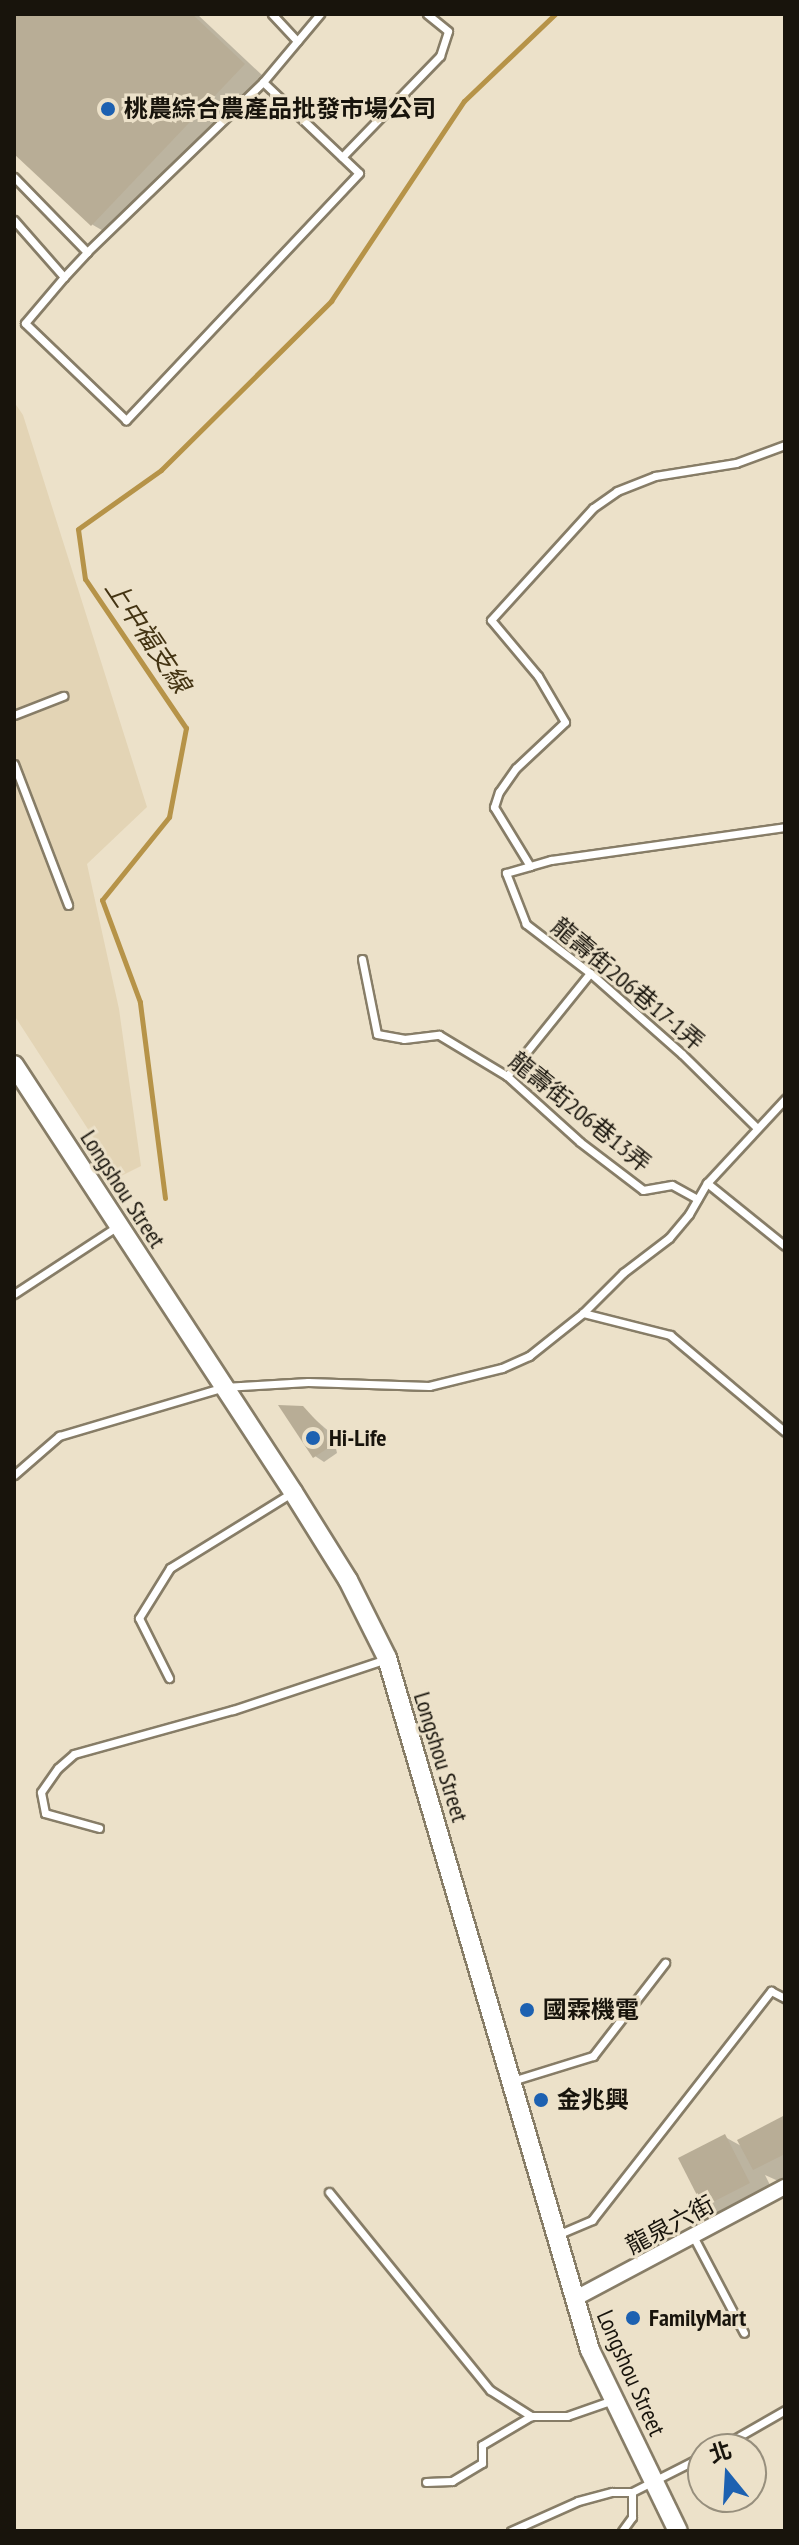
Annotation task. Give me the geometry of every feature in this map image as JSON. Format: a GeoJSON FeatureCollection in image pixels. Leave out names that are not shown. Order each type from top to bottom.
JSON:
{"type":"FeatureCollection","features":[{"type":"Feature","properties":{"kind":"street","name":"Longshou Street"},"geometry":{"type":"LineString","coordinates":[[14,1065],[21,1091],[118,1226],[293,1492],[348,1580],[387,1658],[590,2350],[678,2531]]}},
{"type":"Feature","properties":{"kind":"street","name":"龍泉六街"},"geometry":{"type":"LineString","coordinates":[[574,2299],[785,2187]]}},
{"type":"Feature","properties":{"kind":"lane"},"geometry":{"type":"LineString","coordinates":[[272,14],[297,41]]}},
{"type":"Feature","properties":{"kind":"lane"},"geometry":{"type":"LineString","coordinates":[[263,82],[359,173],[126,420],[25,323],[87,252],[263,82],[320,14]]}},
{"type":"Feature","properties":{"kind":"lane"},"geometry":{"type":"LineString","coordinates":[[342,157],[440,56],[448,31],[427,14]]}},
{"type":"Feature","properties":{"kind":"lane"},"geometry":{"type":"LineString","coordinates":[[14,177],[87,252]]}},
{"type":"Feature","properties":{"kind":"lane"},"geometry":{"type":"LineString","coordinates":[[14,220],[64,277]]}},
{"type":"Feature","properties":{"kind":"lane"},"geometry":{"type":"LineString","coordinates":[[785,445],[736,463],[655,476],[617,491],[593,508],[491,620],[538,676],[565,722],[516,768],[499,792],[494,807],[530,866],[551,860],[785,827]]}},
{"type":"Feature","properties":{"kind":"lane"},"geometry":{"type":"LineString","coordinates":[[14,715],[63,696]]}},
{"type":"Feature","properties":{"kind":"lane"},"geometry":{"type":"LineString","coordinates":[[14,764],[68,905]]}},
{"type":"Feature","properties":{"kind":"lane","name":"龍壽街206巷17-1弄"},"geometry":{"type":"LineString","coordinates":[[530,866],[506,873],[526,924],[590,973],[682,1054],[756,1127]]}},
{"type":"Feature","properties":{"kind":"lane","name":"龍壽街206巷13弄"},"geometry":{"type":"LineString","coordinates":[[362,959],[377,1034],[404,1039],[439,1035],[507,1076],[580,1142],[643,1190],[672,1185],[697,1199]]}},
{"type":"Feature","properties":{"kind":"lane"},"geometry":{"type":"LineString","coordinates":[[507,1076],[590,973]]}},
{"type":"Feature","properties":{"kind":"lane"},"geometry":{"type":"LineString","coordinates":[[14,1475],[59,1436],[224,1387],[308,1382],[400,1387],[469,1378],[529,1356],[583,1313],[623,1273],[669,1238],[707,1183],[785,1099]]}},
{"type":"Feature","properties":{"kind":"lane"},"geometry":{"type":"LineString","coordinates":[[707,1183],[785,1246]]}},
{"type":"Feature","properties":{"kind":"lane"},"geometry":{"type":"LineString","coordinates":[[14,1294],[118,1226]]}},
{"type":"Feature","properties":{"kind":"lane"},"geometry":{"type":"LineString","coordinates":[[583,1313],[670,1335],[785,1432]]}},
{"type":"Feature","properties":{"kind":"lane"},"geometry":{"type":"LineString","coordinates":[[169,1678],[139,1618],[170,1568],[293,1492]]}},
{"type":"Feature","properties":{"kind":"lane"},"geometry":{"type":"LineString","coordinates":[[99,1828],[45,1813],[41,1792],[58,1768],[74,1754],[233,1710],[387,1658]]}},
{"type":"Feature","properties":{"kind":"lane"},"geometry":{"type":"LineString","coordinates":[[512,2081],[593,2056],[665,1963]]}},
{"type":"Feature","properties":{"kind":"lane"},"geometry":{"type":"LineString","coordinates":[[555,2236],[592,2220],[771,1991],[785,1998]]}},
{"type":"Feature","properties":{"kind":"lane"},"geometry":{"type":"LineString","coordinates":[[329,2192],[490,2390],[531,2416]]}},
{"type":"Feature","properties":{"kind":"lane"},"geometry":{"type":"LineString","coordinates":[[694,2238],[744,2333]]}},
{"type":"Feature","properties":{"kind":"lane"},"geometry":{"type":"LineString","coordinates":[[426,2482],[452,2481],[482,2463],[482,2445],[531,2416],[567,2416],[613,2400]]}},
{"type":"Feature","properties":{"kind":"lane"},"geometry":{"type":"LineString","coordinates":[[749,2433],[771,2422],[785,2410]]}},
{"type":"Feature","properties":{"kind":"lane"},"geometry":{"type":"LineString","coordinates":[[511,2531],[578,2501],[612,2492],[632,2492],[687,2464]]}},
{"type":"Feature","properties":{"kind":"lane"},"geometry":{"type":"LineString","coordinates":[[622,2531],[632,2517],[632,2492]]}},
{"type":"Feature","properties":{"kind":"shaded area"},"geometry":{"type":"Polygon","coordinates":[[[14,402],[23,415],[147,807],[87,864],[119,1009],[141,1166],[119,1177],[14,1015],[14,402]]]}},
{"type":"Feature","properties":{"kind":"building","name":"桃農綜合農產品批發市場公司"},"geometry":{"type":"Polygon","coordinates":[[[14,14],[192,14],[245,64],[91,226],[14,154],[14,14]]]}},
{"type":"Feature","properties":{"kind":"building","name":"Hi-Life"},"geometry":{"type":"Polygon","coordinates":[[[278,1405],[303,1406],[323,1428],[328,1448],[313,1458],[278,1405]]]}},
{"type":"Feature","properties":{"kind":"building"},"geometry":{"type":"Polygon","coordinates":[[[785,2115],[785,2154],[753,2170],[737,2140],[785,2115]]]}},
{"type":"Feature","properties":{"kind":"building"},"geometry":{"type":"Polygon","coordinates":[[[725,2134],[750,2183],[703,2207],[678,2158],[725,2134]]]}},
{"type":"Feature","properties":{"kind":"waterway","name":"上中福支線"},"geometry":{"type":"LineString","coordinates":[[165,1198],[140,1002],[102,900],[169,817],[186,728],[85,579],[78,529],[161,470],[331,301],[464,101],[555,14]]}},
{"type":"Feature","properties":{"kind":"place","name":"桃農綜合農產品批發市場公司"},"geometry":{"type":"Point","coordinates":[108,109]}},
{"type":"Feature","properties":{"kind":"place","name":"Hi-Life"},"geometry":{"type":"Point","coordinates":[313,1438]}},
{"type":"Feature","properties":{"kind":"place","name":"國霖機電"},"geometry":{"type":"Point","coordinates":[527,2010]}},
{"type":"Feature","properties":{"kind":"place","name":"金兆興"},"geometry":{"type":"Point","coordinates":[541,2100]}},
{"type":"Feature","properties":{"kind":"place","name":"FamilyMart"},"geometry":{"type":"Point","coordinates":[633,2318]}}]}
